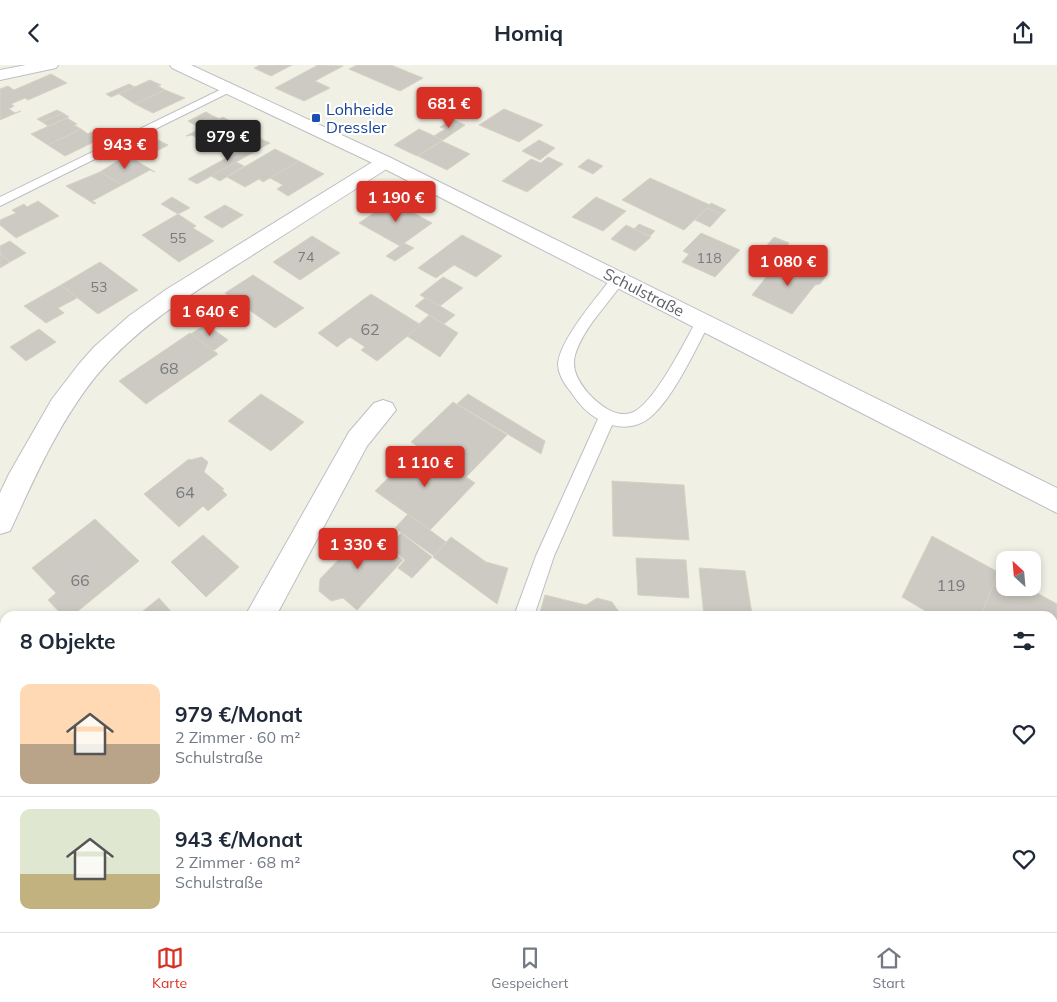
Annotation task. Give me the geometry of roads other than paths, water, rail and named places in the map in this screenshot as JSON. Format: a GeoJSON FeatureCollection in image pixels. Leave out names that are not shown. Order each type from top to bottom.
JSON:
{"type":"FeatureCollection","features":[{"type":"Feature","properties":{"kind":"street"},"geometry":{"type":"LineString","coordinates":[[0,75],[50,65]]}},
{"type":"Feature","properties":{"kind":"street","name":"Schulstraße"},"geometry":{"type":"LineString","coordinates":[[186,66],[228,89],[385,162],[1057,501]]}},
{"type":"Feature","properties":{"kind":"street"},"geometry":{"type":"LineString","coordinates":[[0,522],[30,459],[60,407],[87,370],[120,335],[168,299],[385,162]]}},
{"type":"Feature","properties":{"kind":"street"},"geometry":{"type":"LineString","coordinates":[[263,611],[358,439],[383,410]]}},
{"type":"Feature","properties":{"kind":"lane"},"geometry":{"type":"LineString","coordinates":[[0,202],[228,89]]}},
{"type":"Feature","properties":{"kind":"lane"},"geometry":{"type":"LineString","coordinates":[[618,279],[572,344],[566,364],[571,382],[589,406],[607,418],[630,421],[648,411],[664,388],[703,322]]}},
{"type":"Feature","properties":{"kind":"lane"},"geometry":{"type":"LineString","coordinates":[[526,611],[545,556],[607,418]]}},
{"type":"Feature","properties":{"kind":"place","name":"Lohheide Dressler"},"geometry":{"type":"Point","coordinates":[316,118]}}]}
